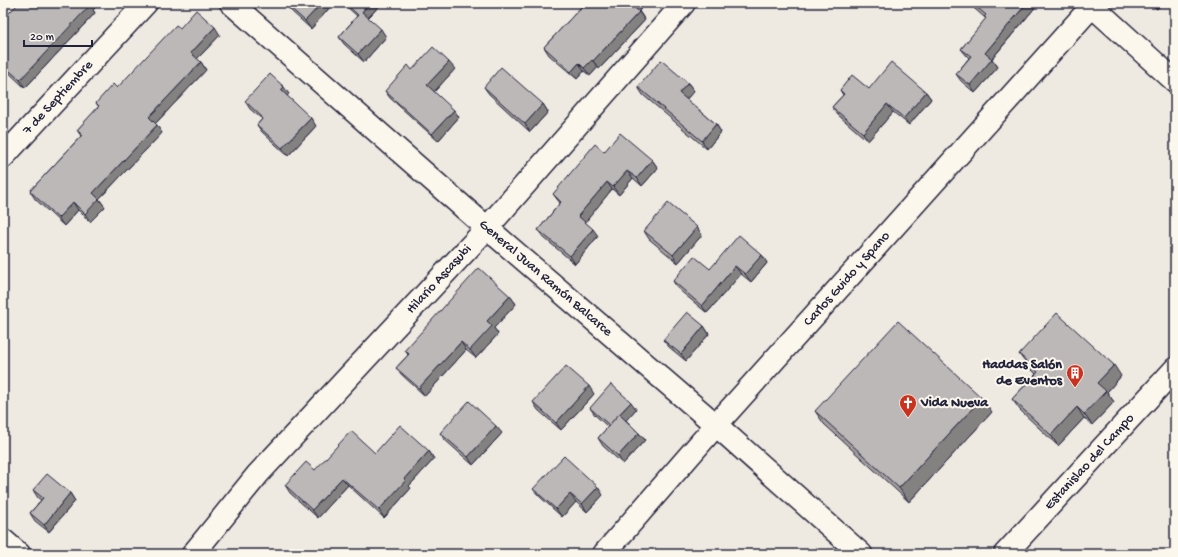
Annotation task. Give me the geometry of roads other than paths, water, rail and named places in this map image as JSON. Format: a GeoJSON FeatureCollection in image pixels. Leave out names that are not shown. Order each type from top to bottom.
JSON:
{"type":"FeatureCollection","features":[{"type":"Feature","properties":{"kind":"street","name":"7 de Septiembre"},"geometry":{"type":"LineString","coordinates":[[3,157],[146,3]]}},
{"type":"Feature","properties":{"kind":"street","name":"General Juan Ramón Balcarce"},"geometry":{"type":"LineString","coordinates":[[231,3],[861,554]]}},
{"type":"Feature","properties":{"kind":"street","name":"Hilario Ascasubi"},"geometry":{"type":"LineString","coordinates":[[193,554],[258,474],[487,228],[684,3]]}},
{"type":"Feature","properties":{"kind":"street"},"geometry":{"type":"LineString","coordinates":[[1090,4],[1175,81]]}},
{"type":"Feature","properties":{"kind":"street","name":"Carlos Guido y Spano"},"geometry":{"type":"LineString","coordinates":[[604,554],[1090,4]]}},
{"type":"Feature","properties":{"kind":"street","name":"Estanislao del Campo"},"geometry":{"type":"LineString","coordinates":[[1005,554],[1175,369]]}},
{"type":"Feature","properties":{"kind":"street"},"geometry":{"type":"LineString","coordinates":[[3,540],[19,554]]}},
{"type":"Feature","properties":{"kind":"place","name":"Haddas Salón de Eventos"},"geometry":{"type":"Point","coordinates":[1075,388]}},
{"type":"Feature","properties":{"kind":"place","name":"Vida Nueva"},"geometry":{"type":"Point","coordinates":[908,418]}}]}
